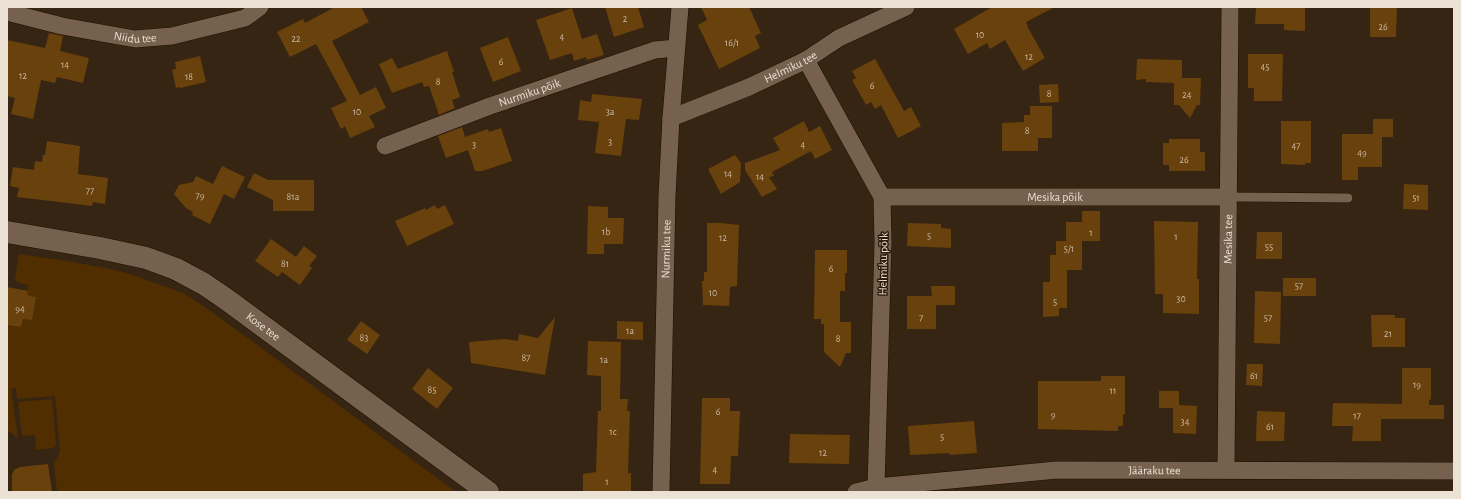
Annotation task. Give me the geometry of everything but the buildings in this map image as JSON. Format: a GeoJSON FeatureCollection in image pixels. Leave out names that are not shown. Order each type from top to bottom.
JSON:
{"type":"FeatureCollection","features":[{"type":"Feature","properties":{"kind":"main road","name":"Kose tee"},"geometry":{"type":"LineString","coordinates":[[7,232],[126,253],[156,262],[190,277],[226,299],[488,492]]}},
{"type":"Feature","properties":{"kind":"street","name":"Niidu tee"},"geometry":{"type":"LineString","coordinates":[[7,12],[62,26],[135,39],[172,36],[245,18],[260,7]]}},
{"type":"Feature","properties":{"kind":"street","name":"Nurmiku tee"},"geometry":{"type":"LineString","coordinates":[[661,492],[667,204],[671,118],[680,7]]}},
{"type":"Feature","properties":{"kind":"street","name":"Helmiku tee"},"geometry":{"type":"LineString","coordinates":[[671,118],[749,87],[806,60],[840,38],[906,7]]}},
{"type":"Feature","properties":{"kind":"street","name":"Mesika tee"},"geometry":{"type":"LineString","coordinates":[[1226,470],[1230,7]]}},
{"type":"Feature","properties":{"kind":"street","name":"Nurmiku põik"},"geometry":{"type":"LineString","coordinates":[[386,146],[490,106],[655,50],[676,48]]}},
{"type":"Feature","properties":{"kind":"street","name":"Helmiku põik"},"geometry":{"type":"LineString","coordinates":[[806,60],[882,197],[884,242],[876,487]]}},
{"type":"Feature","properties":{"kind":"street","name":"Mesika põik"},"geometry":{"type":"LineString","coordinates":[[882,197],[1228,197]]}},
{"type":"Feature","properties":{"kind":"street","name":"Jääraku tee"},"geometry":{"type":"LineString","coordinates":[[856,492],[876,487],[1057,470],[1454,471]]}},
{"type":"Feature","properties":{"kind":"lane"},"geometry":{"type":"LineString","coordinates":[[1228,197],[1348,198]]}},
{"type":"Feature","properties":{"kind":"shaded area"},"geometry":{"type":"Polygon","coordinates":[[[19,254],[111,269],[133,275],[183,293],[256,344],[456,492],[57,492],[54,464],[60,452],[55,396],[17,399],[16,388],[11,389],[18,437],[15,437],[15,435],[10,432],[7,432],[7,325],[21,327],[23,319],[36,297],[27,295],[28,285],[17,282],[15,279],[19,254]]]}},
{"type":"Feature","properties":{"kind":"shaded area"},"geometry":{"type":"Polygon","coordinates":[[[52,399],[56,444],[53,448],[38,450],[36,449],[35,435],[22,436],[18,402],[52,399]]]}}]}
